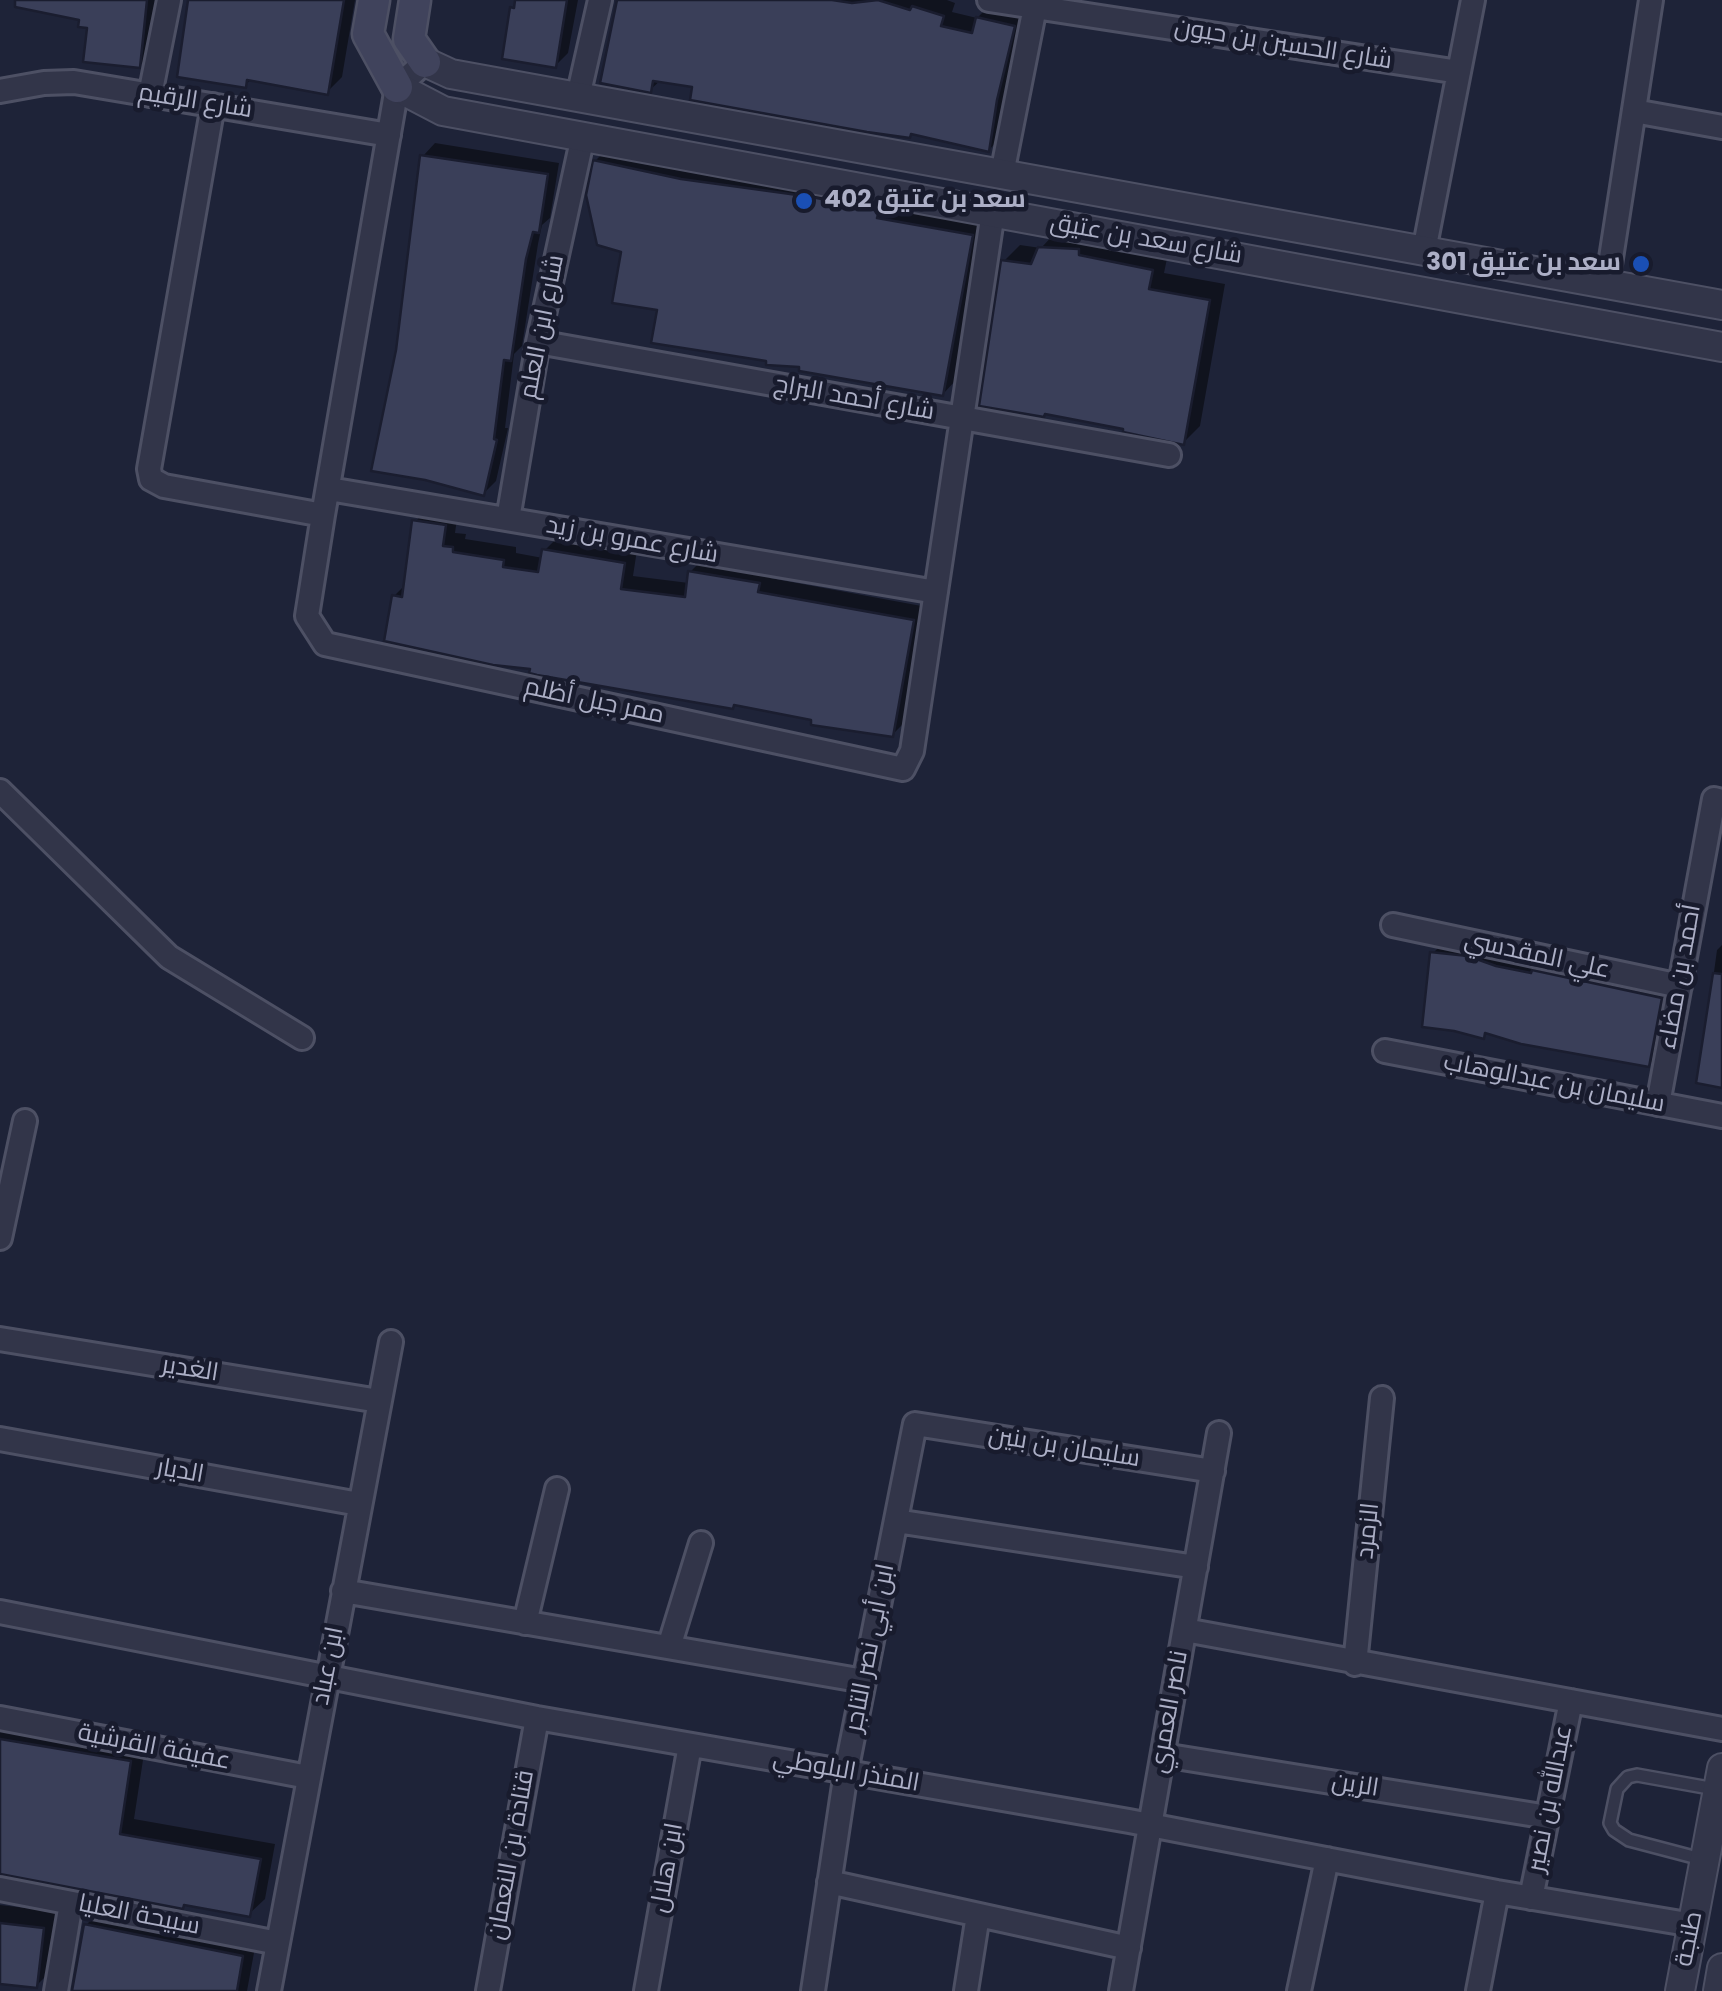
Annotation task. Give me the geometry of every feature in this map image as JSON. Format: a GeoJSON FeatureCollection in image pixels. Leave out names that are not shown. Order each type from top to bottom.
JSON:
{"type":"FeatureCollection","features":[{"type":"Feature","properties":{"kind":"main road"},"geometry":{"type":"LineString","coordinates":[[374,0],[368,34],[397,88]]}},
{"type":"Feature","properties":{"kind":"main road"},"geometry":{"type":"LineString","coordinates":[[416,0],[408,39],[425,62]]}},
{"type":"Feature","properties":{"kind":"street"},"geometry":{"type":"LineString","coordinates":[[150,95],[169,0]]}},
{"type":"Feature","properties":{"kind":"street"},"geometry":{"type":"LineString","coordinates":[[578,97],[600,0]]}},
{"type":"Feature","properties":{"kind":"street","name":"شارع الحسين بن حيون"},"geometry":{"type":"LineString","coordinates":[[989,0],[1035,7],[1128,10],[1459,72]]}},
{"type":"Feature","properties":{"kind":"street"},"geometry":{"type":"LineString","coordinates":[[1424,251],[1473,0]]}},
{"type":"Feature","properties":{"kind":"street"},"geometry":{"type":"LineString","coordinates":[[1606,284],[1651,0]]}},
{"type":"Feature","properties":{"kind":"street"},"geometry":{"type":"LineString","coordinates":[[1002,174],[1035,7]]}},
{"type":"Feature","properties":{"kind":"street"},"geometry":{"type":"LineString","coordinates":[[397,88],[425,62]]}},
{"type":"Feature","properties":{"kind":"street","name":"شارع سعد بن عتيق"},"geometry":{"type":"LineString","coordinates":[[425,62],[451,74],[1722,305]]}},
{"type":"Feature","properties":{"kind":"street","name":"شارع الرقيم"},"geometry":{"type":"LineString","coordinates":[[0,91],[74,82],[389,135]]}},
{"type":"Feature","properties":{"kind":"street","name":"ممر جبل أظلم"},"geometry":{"type":"LineString","coordinates":[[397,88],[308,616],[325,644],[903,770],[912,750],[993,212]]}},
{"type":"Feature","properties":{"kind":"street","name":"شارع سعد بن عتيق"},"geometry":{"type":"LineString","coordinates":[[397,88],[442,110],[1722,347]]}},
{"type":"Feature","properties":{"kind":"street"},"geometry":{"type":"LineString","coordinates":[[214,105],[149,469],[151,479],[164,486],[323,515]]}},
{"type":"Feature","properties":{"kind":"street"},"geometry":{"type":"LineString","coordinates":[[1634,111],[1722,127]]}},
{"type":"Feature","properties":{"kind":"street","name":"شارع ابن العلم"},"geometry":{"type":"LineString","coordinates":[[508,519],[538,342],[584,136]]}},
{"type":"Feature","properties":{"kind":"street","name":"شارع أحمد البراج"},"geometry":{"type":"LineString","coordinates":[[538,342],[1170,455]]}},
{"type":"Feature","properties":{"kind":"street","name":"شارع عمرو بن زيد"},"geometry":{"type":"LineString","coordinates":[[329,489],[936,592]]}},
{"type":"Feature","properties":{"kind":"street"},"geometry":{"type":"LineString","coordinates":[[0,791],[169,956],[302,1038]]}},
{"type":"Feature","properties":{"kind":"street","name":"أحمد بن مضاء"},"geometry":{"type":"LineString","coordinates":[[1658,1104],[1714,799],[1722,801]]}},
{"type":"Feature","properties":{"kind":"street","name":"علي المقدسي"},"geometry":{"type":"LineString","coordinates":[[1394,925],[1680,986]]}},
{"type":"Feature","properties":{"kind":"street","name":"سليمان بن عبدالوهاب"},"geometry":{"type":"LineString","coordinates":[[1385,1050],[1722,1116]]}},
{"type":"Feature","properties":{"kind":"street"},"geometry":{"type":"LineString","coordinates":[[0,1238],[25,1121]]}},
{"type":"Feature","properties":{"kind":"street","name":"الغدير"},"geometry":{"type":"LineString","coordinates":[[0,1339],[379,1401]]}},
{"type":"Feature","properties":{"kind":"street","name":"ابن عباد"},"geometry":{"type":"LineString","coordinates":[[269,1991],[391,1342]]}},
{"type":"Feature","properties":{"kind":"street","name":"الزمرد"},"geometry":{"type":"LineString","coordinates":[[1356,1663],[1382,1398]]}},
{"type":"Feature","properties":{"kind":"street","name":"سليمان بن بنين"},"geometry":{"type":"LineString","coordinates":[[916,1424],[1212,1471]]}},
{"type":"Feature","properties":{"kind":"street","name":"ابن أبي نصر التاجر"},"geometry":{"type":"LineString","coordinates":[[813,1991],[846,1772],[916,1424]]}},
{"type":"Feature","properties":{"kind":"street","name":"ناصر العمري"},"geometry":{"type":"LineString","coordinates":[[1122,1991],[1219,1433]]}},
{"type":"Feature","properties":{"kind":"street","name":"الديار"},"geometry":{"type":"LineString","coordinates":[[0,1440],[360,1504]]}},
{"type":"Feature","properties":{"kind":"street"},"geometry":{"type":"LineString","coordinates":[[526,1623],[557,1490]]}},
{"type":"Feature","properties":{"kind":"street"},"geometry":{"type":"LineString","coordinates":[[896,1521],[1196,1567]]}},
{"type":"Feature","properties":{"kind":"street"},"geometry":{"type":"LineString","coordinates":[[669,1648],[701,1543]]}},
{"type":"Feature","properties":{"kind":"street"},"geometry":{"type":"LineString","coordinates":[[343,1591],[864,1681]]}},
{"type":"Feature","properties":{"kind":"street","name":"المنذر البلوطي"},"geometry":{"type":"LineString","coordinates":[[0,1612],[537,1718],[1693,1925]]}},
{"type":"Feature","properties":{"kind":"street"},"geometry":{"type":"LineString","coordinates":[[1185,1630],[1722,1729]]}},
{"type":"Feature","properties":{"kind":"street","name":"عبدالله بن نصير"},"geometry":{"type":"LineString","coordinates":[[1531,1898],[1570,1701]]}},
{"type":"Feature","properties":{"kind":"street","name":"عفيفة القرشية"},"geometry":{"type":"LineString","coordinates":[[0,1718],[308,1777]]}},
{"type":"Feature","properties":{"kind":"street","name":"قتادة بن النعمان"},"geometry":{"type":"LineString","coordinates":[[488,1991],[537,1718]]}},
{"type":"Feature","properties":{"kind":"street","name":"ابن هلال"},"geometry":{"type":"LineString","coordinates":[[646,1991],[690,1745]]}},
{"type":"Feature","properties":{"kind":"street","name":"الزين"},"geometry":{"type":"LineString","coordinates":[[1163,1755],[1548,1816]]}},
{"type":"Feature","properties":{"kind":"street","name":"طنجة"},"geometry":{"type":"LineString","coordinates":[[1680,1991],[1720,1779]]}},
{"type":"Feature","properties":{"kind":"street"},"geometry":{"type":"LineString","coordinates":[[1299,1991],[1328,1859]]}},
{"type":"Feature","properties":{"kind":"street"},"geometry":{"type":"LineString","coordinates":[[830,1882],[1129,1948]]}},
{"type":"Feature","properties":{"kind":"street","name":"سبيحة العليا"},"geometry":{"type":"LineString","coordinates":[[0,1888],[278,1944]]}},
{"type":"Feature","properties":{"kind":"street","name":"عبدالله بن نصير"},"geometry":{"type":"LineString","coordinates":[[1478,1991],[1496,1892]]}},
{"type":"Feature","properties":{"kind":"street"},"geometry":{"type":"LineString","coordinates":[[56,1991],[71,1902]]}},
{"type":"Feature","properties":{"kind":"street"},"geometry":{"type":"LineString","coordinates":[[966,1991],[978,1915]]}},
{"type":"Feature","properties":{"kind":"street","name":"طنجة"},"geometry":{"type":"LineString","coordinates":[[1718,1991],[1722,1968]]}},
{"type":"Feature","properties":{"kind":"lane"},"geometry":{"type":"LineString","coordinates":[[1705,1860],[1629,1840],[1614,1830],[1610,1822],[1617,1788],[1628,1777],[1720,1779]]}},
{"type":"Feature","properties":{"kind":"building"},"geometry":{"type":"Polygon","coordinates":[[[15,0],[147,0],[140,68],[83,62],[87,28],[78,27],[79,20],[15,7],[15,0]]]}},
{"type":"Feature","properties":{"kind":"building"},"geometry":{"type":"Polygon","coordinates":[[[188,0],[344,0],[328,95],[247,80],[246,88],[177,77],[188,0]]]}},
{"type":"Feature","properties":{"kind":"building"},"geometry":{"type":"Polygon","coordinates":[[[515,0],[567,0],[556,68],[502,59],[510,7],[514,8],[515,0]]]}},
{"type":"Feature","properties":{"kind":"building"},"geometry":{"type":"Polygon","coordinates":[[[617,0],[878,0],[944,16],[941,26],[972,33],[976,17],[1015,26],[989,152],[911,134],[910,138],[867,132],[690,100],[692,87],[653,81],[651,93],[600,83],[617,0]]]}},
{"type":"Feature","properties":{"kind":"building"},"geometry":{"type":"Polygon","coordinates":[[[420,155],[548,174],[539,233],[533,232],[526,259],[511,361],[504,360],[494,439],[497,440],[484,496],[371,471],[396,350],[420,155]]]}},
{"type":"Feature","properties":{"kind":"building"},"geometry":{"type":"Polygon","coordinates":[[[593,160],[681,179],[812,197],[879,211],[877,218],[973,235],[943,396],[651,343],[657,310],[612,303],[621,252],[597,245],[586,195],[593,160]]]}},
{"type":"Feature","properties":{"kind":"building"},"geometry":{"type":"Polygon","coordinates":[[[1038,247],[1079,249],[1079,255],[1153,270],[1149,289],[1210,300],[1184,445],[1045,414],[1044,417],[979,406],[1001,260],[1031,264],[1038,247]]]}},
{"type":"Feature","properties":{"kind":"building"},"geometry":{"type":"Polygon","coordinates":[[[412,520],[446,525],[443,546],[453,547],[453,552],[504,560],[503,567],[538,572],[542,549],[625,563],[621,589],[685,597],[688,571],[760,583],[758,592],[914,620],[893,737],[811,725],[811,720],[734,705],[733,709],[537,675],[529,673],[530,669],[493,665],[384,641],[392,595],[402,597],[412,520]]]}},
{"type":"Feature","properties":{"kind":"building"},"geometry":{"type":"Polygon","coordinates":[[[1430,952],[1468,956],[1496,966],[1662,998],[1649,1067],[1521,1044],[1485,1033],[1484,1039],[1422,1027],[1430,952]]]}},
{"type":"Feature","properties":{"kind":"building"},"geometry":{"type":"Polygon","coordinates":[[[1713,973],[1722,974],[1722,1088],[1696,1083],[1713,973]]]}},
{"type":"Feature","properties":{"kind":"building"},"geometry":{"type":"Polygon","coordinates":[[[0,1739],[131,1761],[120,1834],[261,1859],[250,1917],[184,1905],[183,1909],[0,1874],[0,1739]]]}},
{"type":"Feature","properties":{"kind":"building"},"geometry":{"type":"Polygon","coordinates":[[[0,1923],[44,1928],[37,1988],[0,1984],[0,1923]]]}},
{"type":"Feature","properties":{"kind":"building"},"geometry":{"type":"Polygon","coordinates":[[[84,1924],[243,1956],[237,1991],[72,1991],[84,1924]]]}},
{"type":"Feature","properties":{"kind":"place","name":"سعد بن عتيق 402"},"geometry":{"type":"Point","coordinates":[804,201]}},
{"type":"Feature","properties":{"kind":"place","name":"سعد بن عتيق 301"},"geometry":{"type":"Point","coordinates":[1641,264]}}]}
